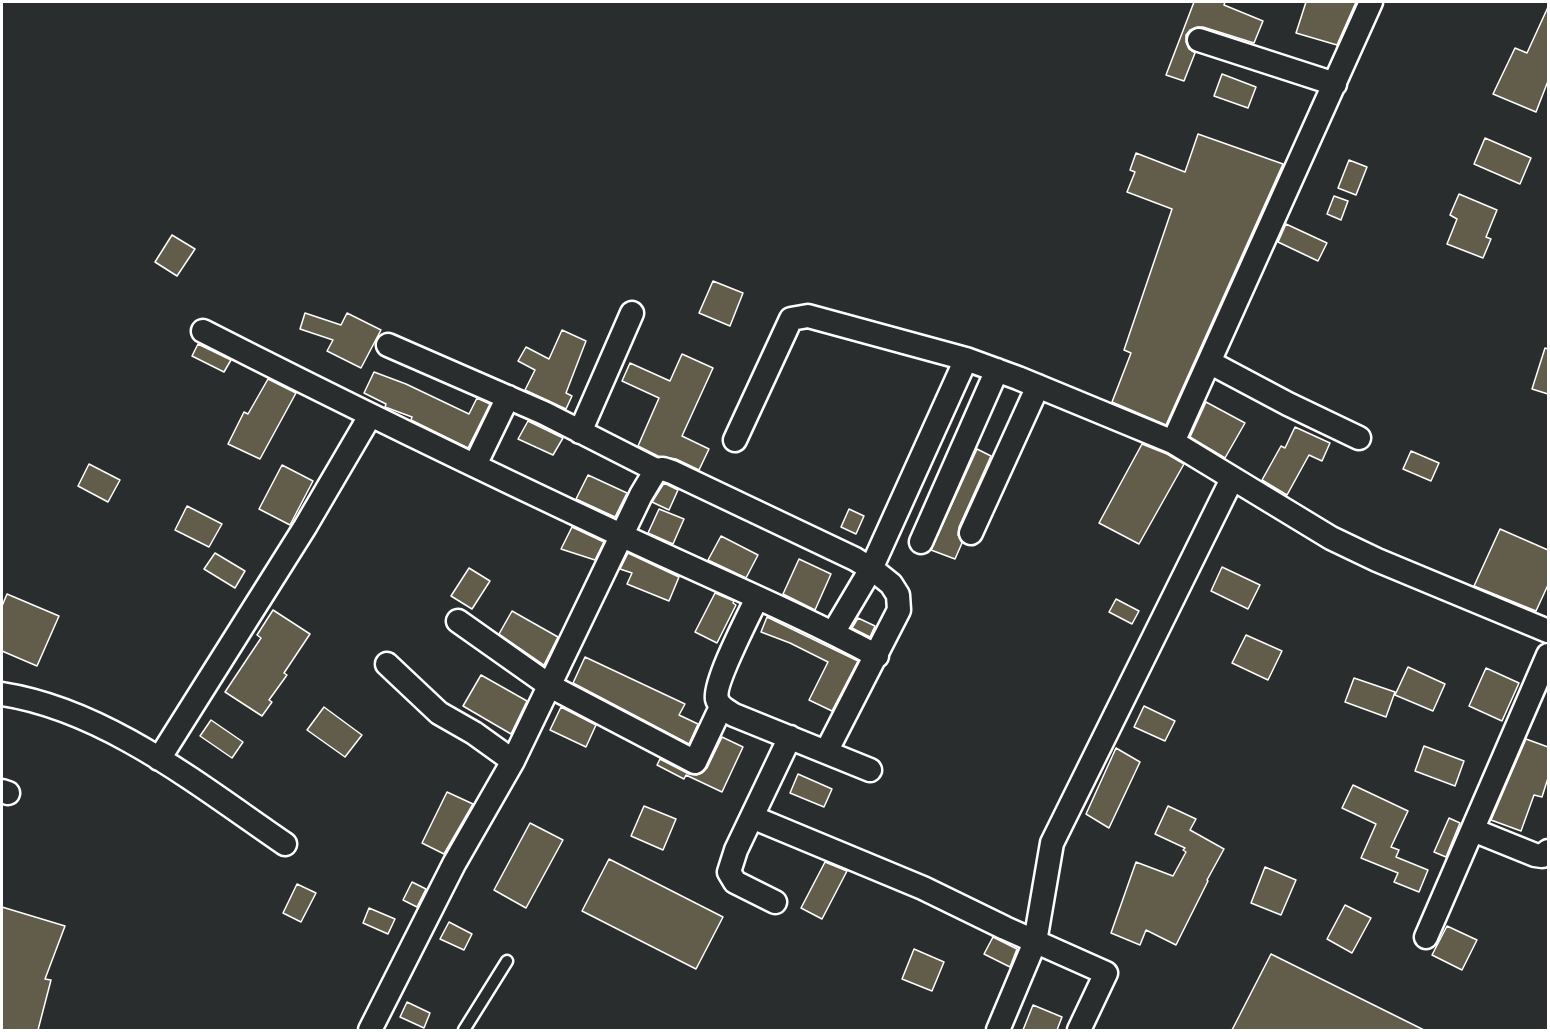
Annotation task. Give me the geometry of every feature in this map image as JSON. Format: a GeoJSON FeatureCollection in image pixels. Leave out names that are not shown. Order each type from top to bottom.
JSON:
{"type":"FeatureCollection","features":[{"type":"Feature","properties":{"kind":"street"},"geometry":{"type":"LineString","coordinates":[[1173,442],[1371,2]]}},
{"type":"Feature","properties":{"kind":"street"},"geometry":{"type":"LineString","coordinates":[[1199,40],[1335,84]]}},
{"type":"Feature","properties":{"kind":"street"},"geometry":{"type":"LineString","coordinates":[[580,432],[632,313]]}},
{"type":"Feature","properties":{"kind":"street"},"geometry":{"type":"LineString","coordinates":[[735,440],[791,319],[808,316],[966,359],[1173,442],[1331,538],[1368,556],[1548,631]]}},
{"type":"Feature","properties":{"kind":"street"},"geometry":{"type":"LineString","coordinates":[[203,331],[370,416],[833,633],[877,656]]}},
{"type":"Feature","properties":{"kind":"street"},"geometry":{"type":"LineString","coordinates":[[388,345],[508,397],[656,470],[663,469],[672,472],[855,560],[891,584],[898,594],[899,610],[826,752]]}},
{"type":"Feature","properties":{"kind":"street"},"geometry":{"type":"LineString","coordinates":[[833,633],[871,569],[966,359]]}},
{"type":"Feature","properties":{"kind":"street"},"geometry":{"type":"LineString","coordinates":[[1209,362],[1359,438]]}},
{"type":"Feature","properties":{"kind":"street"},"geometry":{"type":"LineString","coordinates":[[921,542],[997,370]]}},
{"type":"Feature","properties":{"kind":"street"},"geometry":{"type":"LineString","coordinates":[[971,533],[1038,386]]}},
{"type":"Feature","properties":{"kind":"street"},"geometry":{"type":"LineString","coordinates":[[474,465],[508,397]]}},
{"type":"Feature","properties":{"kind":"street"},"geometry":{"type":"LineString","coordinates":[[159,759],[305,527],[370,416]]}},
{"type":"Feature","properties":{"kind":"street"},"geometry":{"type":"LineString","coordinates":[[370,1030],[454,864],[513,761],[641,495],[656,470]]}},
{"type":"Feature","properties":{"kind":"street"},"geometry":{"type":"LineString","coordinates":[[998,1030],[1035,942],[1052,843],[1232,479]]}},
{"type":"Feature","properties":{"kind":"street"},"geometry":{"type":"LineString","coordinates":[[757,598],[719,683],[717,700],[721,707],[734,715],[870,770]]}},
{"type":"Feature","properties":{"kind":"street"},"geometry":{"type":"LineString","coordinates":[[458,621],[549,686],[695,762],[721,707]]}},
{"type":"Feature","properties":{"kind":"street"},"geometry":{"type":"LineString","coordinates":[[1426,937],[1548,655]]}},
{"type":"Feature","properties":{"kind":"street"},"geometry":{"type":"LineString","coordinates":[[387,664],[439,713],[474,733],[513,761]]}},
{"type":"Feature","properties":{"kind":"street"},"geometry":{"type":"LineString","coordinates":[[2,694],[48,705],[102,728],[159,759],[285,844]]}},
{"type":"Feature","properties":{"kind":"street"},"geometry":{"type":"LineString","coordinates":[[775,902],[735,882],[729,872],[736,850],[790,737]]}},
{"type":"Feature","properties":{"kind":"street"},"geometry":{"type":"LineString","coordinates":[[752,817],[923,888],[1106,973],[1079,1030]]}},
{"type":"Feature","properties":{"kind":"street"},"geometry":{"type":"LineString","coordinates":[[1473,830],[1535,855],[1542,856],[1548,851]]}},
{"type":"Feature","properties":{"kind":"lane"},"geometry":{"type":"LineString","coordinates":[[464,1030],[507,961]]}},
{"type":"Feature","properties":{"kind":"building"},"geometry":{"type":"Polygon","coordinates":[[[1194,2],[1225,2],[1224,5],[1263,21],[1254,43],[1203,27],[1190,30],[1186,35],[1186,42],[1189,49],[1195,53],[1184,81],[1166,75],[1194,2]]]}},
{"type":"Feature","properties":{"kind":"building"},"geometry":{"type":"Polygon","coordinates":[[[1306,2],[1356,2],[1337,45],[1296,33],[1306,2]]]}},
{"type":"Feature","properties":{"kind":"building"},"geometry":{"type":"Polygon","coordinates":[[[1548,7],[1548,81],[1536,112],[1493,94],[1515,48],[1527,53],[1548,7]]]}},
{"type":"Feature","properties":{"kind":"building"},"geometry":{"type":"Polygon","coordinates":[[[1222,74],[1256,87],[1248,108],[1214,96],[1222,74]]]}},
{"type":"Feature","properties":{"kind":"building"},"geometry":{"type":"Polygon","coordinates":[[[1198,134],[1283,164],[1166,425],[1112,402],[1131,353],[1124,350],[1172,209],[1127,192],[1135,172],[1130,170],[1136,153],[1185,172],[1198,134]]]}},
{"type":"Feature","properties":{"kind":"building"},"geometry":{"type":"Polygon","coordinates":[[[1485,138],[1531,158],[1520,184],[1474,164],[1485,138]]]}},
{"type":"Feature","properties":{"kind":"building"},"geometry":{"type":"Polygon","coordinates":[[[1349,160],[1367,167],[1356,195],[1338,188],[1349,160]]]}},
{"type":"Feature","properties":{"kind":"building"},"geometry":{"type":"Polygon","coordinates":[[[1459,194],[1497,210],[1486,237],[1491,239],[1483,258],[1447,244],[1457,219],[1450,215],[1459,194]]]}},
{"type":"Feature","properties":{"kind":"building"},"geometry":{"type":"Polygon","coordinates":[[[1334,196],[1348,201],[1341,220],[1327,214],[1334,196]]]}},
{"type":"Feature","properties":{"kind":"building"},"geometry":{"type":"Polygon","coordinates":[[[1286,224],[1327,243],[1318,261],[1278,242],[1286,224]]]}},
{"type":"Feature","properties":{"kind":"building"},"geometry":{"type":"Polygon","coordinates":[[[172,235],[195,249],[177,276],[155,262],[172,235]]]}},
{"type":"Feature","properties":{"kind":"building"},"geometry":{"type":"Polygon","coordinates":[[[713,281],[743,293],[730,326],[699,313],[713,281]]]}},
{"type":"Feature","properties":{"kind":"building"},"geometry":{"type":"Polygon","coordinates":[[[305,313],[341,325],[347,313],[381,330],[361,368],[327,351],[333,340],[300,329],[305,313]]]}},
{"type":"Feature","properties":{"kind":"building"},"geometry":{"type":"Polygon","coordinates":[[[562,330],[586,341],[566,393],[572,396],[566,409],[525,390],[535,370],[518,361],[526,347],[549,359],[562,330]]]}},
{"type":"Feature","properties":{"kind":"building"},"geometry":{"type":"Polygon","coordinates":[[[198,344],[231,360],[224,372],[192,356],[198,344]]]}},
{"type":"Feature","properties":{"kind":"building"},"geometry":{"type":"Polygon","coordinates":[[[1545,348],[1548,349],[1548,394],[1532,389],[1545,348]]]}},
{"type":"Feature","properties":{"kind":"building"},"geometry":{"type":"Polygon","coordinates":[[[682,354],[713,368],[682,436],[709,449],[699,470],[676,459],[658,456],[638,446],[659,398],[622,381],[630,363],[670,381],[682,354]]]}},
{"type":"Feature","properties":{"kind":"building"},"geometry":{"type":"Polygon","coordinates":[[[374,372],[406,384],[469,414],[477,398],[490,404],[468,448],[411,420],[412,417],[385,407],[386,404],[364,393],[374,372]]]}},
{"type":"Feature","properties":{"kind":"building"},"geometry":{"type":"Polygon","coordinates":[[[268,379],[296,393],[260,459],[228,444],[244,412],[248,414],[268,379]]]}},
{"type":"Feature","properties":{"kind":"building"},"geometry":{"type":"Polygon","coordinates":[[[1206,402],[1245,423],[1225,458],[1190,437],[1206,402]]]}},
{"type":"Feature","properties":{"kind":"building"},"geometry":{"type":"Polygon","coordinates":[[[528,421],[563,438],[553,455],[518,439],[528,421]]]}},
{"type":"Feature","properties":{"kind":"building"},"geometry":{"type":"Polygon","coordinates":[[[1295,427],[1330,443],[1322,461],[1309,455],[1287,495],[1262,480],[1281,446],[1285,448],[1295,427]]]}},
{"type":"Feature","properties":{"kind":"building"},"geometry":{"type":"Polygon","coordinates":[[[1142,444],[1184,464],[1139,544],[1099,523],[1142,444]]]}},
{"type":"Feature","properties":{"kind":"building"},"geometry":{"type":"Polygon","coordinates":[[[977,449],[991,456],[959,527],[958,535],[962,543],[955,559],[931,550],[977,449]]]}},
{"type":"Feature","properties":{"kind":"building"},"geometry":{"type":"Polygon","coordinates":[[[1411,451],[1439,463],[1431,481],[1403,469],[1411,451]]]}},
{"type":"Feature","properties":{"kind":"building"},"geometry":{"type":"Polygon","coordinates":[[[89,464],[120,480],[108,502],[78,486],[89,464]]]}},
{"type":"Feature","properties":{"kind":"building"},"geometry":{"type":"Polygon","coordinates":[[[282,465],[313,481],[290,525],[259,509],[282,465]]]}},
{"type":"Feature","properties":{"kind":"building"},"geometry":{"type":"Polygon","coordinates":[[[588,475],[627,493],[615,517],[576,499],[588,475]]]}},
{"type":"Feature","properties":{"kind":"building"},"geometry":{"type":"Polygon","coordinates":[[[664,483],[678,490],[669,510],[652,502],[664,483]]]}},
{"type":"Feature","properties":{"kind":"building"},"geometry":{"type":"Polygon","coordinates":[[[187,506],[222,524],[209,547],[175,530],[187,506]]]}},
{"type":"Feature","properties":{"kind":"building"},"geometry":{"type":"Polygon","coordinates":[[[659,509],[684,519],[673,544],[648,533],[659,509]]]}},
{"type":"Feature","properties":{"kind":"building"},"geometry":{"type":"Polygon","coordinates":[[[849,509],[864,516],[856,534],[841,527],[849,509]]]}},
{"type":"Feature","properties":{"kind":"building"},"geometry":{"type":"Polygon","coordinates":[[[572,527],[604,542],[595,560],[561,549],[572,527]]]}},
{"type":"Feature","properties":{"kind":"building"},"geometry":{"type":"Polygon","coordinates":[[[1500,529],[1548,550],[1548,585],[1536,611],[1474,586],[1500,529]]]}},
{"type":"Feature","properties":{"kind":"building"},"geometry":{"type":"Polygon","coordinates":[[[721,536],[758,555],[746,578],[708,560],[721,536]]]}},
{"type":"Feature","properties":{"kind":"building"},"geometry":{"type":"Polygon","coordinates":[[[215,553],[245,571],[235,588],[204,569],[215,553]]]}},
{"type":"Feature","properties":{"kind":"building"},"geometry":{"type":"Polygon","coordinates":[[[628,553],[679,577],[669,601],[627,584],[632,573],[620,569],[628,553]]]}},
{"type":"Feature","properties":{"kind":"building"},"geometry":{"type":"Polygon","coordinates":[[[799,559],[831,574],[815,610],[783,594],[799,559]]]}},
{"type":"Feature","properties":{"kind":"building"},"geometry":{"type":"Polygon","coordinates":[[[1222,567],[1260,585],[1248,609],[1211,591],[1222,567]]]}},
{"type":"Feature","properties":{"kind":"building"},"geometry":{"type":"Polygon","coordinates":[[[469,568],[490,581],[472,609],[451,596],[469,568]]]}},
{"type":"Feature","properties":{"kind":"building"},"geometry":{"type":"Polygon","coordinates":[[[715,593],[734,601],[736,605],[717,643],[695,632],[715,593]]]}},
{"type":"Feature","properties":{"kind":"building"},"geometry":{"type":"Polygon","coordinates":[[[7,594],[59,616],[37,666],[2,651],[2,606],[7,594]]]}},
{"type":"Feature","properties":{"kind":"building"},"geometry":{"type":"Polygon","coordinates":[[[1116,599],[1139,611],[1132,624],[1109,612],[1116,599]]]}},
{"type":"Feature","properties":{"kind":"building"},"geometry":{"type":"Polygon","coordinates":[[[273,610],[310,634],[284,673],[287,675],[269,700],[272,702],[262,716],[225,692],[261,638],[257,635],[273,610]]]}},
{"type":"Feature","properties":{"kind":"building"},"geometry":{"type":"Polygon","coordinates":[[[512,611],[558,637],[544,665],[499,634],[512,611]]]}},
{"type":"Feature","properties":{"kind":"building"},"geometry":{"type":"Polygon","coordinates":[[[767,617],[858,661],[832,711],[809,700],[828,662],[790,643],[761,632],[767,617]]]}},
{"type":"Feature","properties":{"kind":"building"},"geometry":{"type":"Polygon","coordinates":[[[858,618],[875,626],[870,637],[852,628],[858,618]]]}},
{"type":"Feature","properties":{"kind":"building"},"geometry":{"type":"Polygon","coordinates":[[[1246,635],[1282,651],[1268,680],[1232,663],[1246,635]]]}},
{"type":"Feature","properties":{"kind":"building"},"geometry":{"type":"Polygon","coordinates":[[[585,657],[685,704],[679,715],[698,724],[689,744],[573,683],[585,657]]]}},
{"type":"Feature","properties":{"kind":"building"},"geometry":{"type":"Polygon","coordinates":[[[1408,667],[1445,684],[1433,711],[1395,695],[1408,667]]]}},
{"type":"Feature","properties":{"kind":"building"},"geometry":{"type":"Polygon","coordinates":[[[1486,668],[1519,683],[1502,721],[1469,706],[1486,668]]]}},
{"type":"Feature","properties":{"kind":"building"},"geometry":{"type":"Polygon","coordinates":[[[481,675],[527,701],[511,734],[463,706],[481,675]]]}},
{"type":"Feature","properties":{"kind":"building"},"geometry":{"type":"Polygon","coordinates":[[[1354,678],[1395,692],[1386,717],[1345,702],[1354,678]]]}},
{"type":"Feature","properties":{"kind":"building"},"geometry":{"type":"Polygon","coordinates":[[[1144,706],[1175,721],[1165,741],[1134,727],[1144,706]]]}},
{"type":"Feature","properties":{"kind":"building"},"geometry":{"type":"Polygon","coordinates":[[[324,707],[362,735],[345,757],[307,730],[324,707]]]}},
{"type":"Feature","properties":{"kind":"building"},"geometry":{"type":"Polygon","coordinates":[[[561,707],[596,725],[586,747],[550,730],[561,707]]]}},
{"type":"Feature","properties":{"kind":"building"},"geometry":{"type":"Polygon","coordinates":[[[211,720],[243,742],[232,758],[200,736],[211,720]]]}},
{"type":"Feature","properties":{"kind":"building"},"geometry":{"type":"Polygon","coordinates":[[[722,737],[743,747],[722,792],[686,775],[684,779],[657,765],[660,759],[689,774],[702,773],[707,768],[722,737]]]}},
{"type":"Feature","properties":{"kind":"building"},"geometry":{"type":"Polygon","coordinates":[[[1526,739],[1548,747],[1548,778],[1542,797],[1534,795],[1521,831],[1491,820],[1526,739]]]}},
{"type":"Feature","properties":{"kind":"building"},"geometry":{"type":"Polygon","coordinates":[[[1424,746],[1464,761],[1455,786],[1415,771],[1424,746]]]}},
{"type":"Feature","properties":{"kind":"building"},"geometry":{"type":"Polygon","coordinates":[[[1116,748],[1140,762],[1109,828],[1086,814],[1116,748]]]}},
{"type":"Feature","properties":{"kind":"building"},"geometry":{"type":"Polygon","coordinates":[[[798,774],[832,789],[824,807],[790,793],[798,774]]]}},
{"type":"Feature","properties":{"kind":"building"},"geometry":{"type":"Polygon","coordinates":[[[1353,785],[1408,811],[1391,847],[1399,850],[1396,857],[1428,870],[1419,892],[1394,882],[1398,873],[1361,858],[1376,824],[1342,808],[1353,785]]]}},
{"type":"Feature","properties":{"kind":"building"},"geometry":{"type":"Polygon","coordinates":[[[447,792],[473,804],[444,854],[422,843],[447,792]]]}},
{"type":"Feature","properties":{"kind":"building"},"geometry":{"type":"Polygon","coordinates":[[[644,806],[676,819],[663,850],[631,836],[644,806]]]}},
{"type":"Feature","properties":{"kind":"building"},"geometry":{"type":"Polygon","coordinates":[[[1168,806],[1196,819],[1190,830],[1224,849],[1176,945],[1146,930],[1140,945],[1111,933],[1136,862],[1173,876],[1186,852],[1183,850],[1185,848],[1155,834],[1168,806]]]}},
{"type":"Feature","properties":{"kind":"building"},"geometry":{"type":"Polygon","coordinates":[[[1449,818],[1460,823],[1446,857],[1434,852],[1449,818]]]}},
{"type":"Feature","properties":{"kind":"building"},"geometry":{"type":"Polygon","coordinates":[[[530,823],[563,840],[526,908],[494,890],[530,823]]]}},
{"type":"Feature","properties":{"kind":"building"},"geometry":{"type":"Polygon","coordinates":[[[609,859],[723,917],[696,969],[582,911],[609,859]]]}},
{"type":"Feature","properties":{"kind":"building"},"geometry":{"type":"Polygon","coordinates":[[[825,862],[847,871],[822,919],[801,908],[825,862]]]}},
{"type":"Feature","properties":{"kind":"building"},"geometry":{"type":"Polygon","coordinates":[[[1265,867],[1296,880],[1281,915],[1251,903],[1265,867]]]}},
{"type":"Feature","properties":{"kind":"building"},"geometry":{"type":"Polygon","coordinates":[[[412,882],[426,889],[417,907],[403,900],[412,882]]]}},
{"type":"Feature","properties":{"kind":"building"},"geometry":{"type":"Polygon","coordinates":[[[297,884],[316,893],[301,922],[283,913],[297,884]]]}},
{"type":"Feature","properties":{"kind":"building"},"geometry":{"type":"Polygon","coordinates":[[[1345,905],[1371,918],[1352,953],[1327,939],[1345,905]]]}},
{"type":"Feature","properties":{"kind":"building"},"geometry":{"type":"Polygon","coordinates":[[[2,907],[65,926],[45,979],[51,980],[38,1030],[2,1030],[2,907]]]}},
{"type":"Feature","properties":{"kind":"building"},"geometry":{"type":"Polygon","coordinates":[[[369,908],[395,919],[388,934],[363,923],[369,908]]]}},
{"type":"Feature","properties":{"kind":"building"},"geometry":{"type":"Polygon","coordinates":[[[449,922],[472,934],[464,950],[440,939],[449,922]]]}},
{"type":"Feature","properties":{"kind":"building"},"geometry":{"type":"Polygon","coordinates":[[[1447,926],[1477,940],[1462,970],[1432,955],[1447,926]]]}},
{"type":"Feature","properties":{"kind":"building"},"geometry":{"type":"Polygon","coordinates":[[[993,937],[1017,949],[1010,967],[984,954],[993,937]]]}},
{"type":"Feature","properties":{"kind":"building"},"geometry":{"type":"Polygon","coordinates":[[[914,949],[944,962],[932,991],[902,979],[914,949]]]}},
{"type":"Feature","properties":{"kind":"building"},"geometry":{"type":"Polygon","coordinates":[[[1271,954],[1424,1030],[1232,1030],[1271,954]]]}},
{"type":"Feature","properties":{"kind":"building"},"geometry":{"type":"Polygon","coordinates":[[[407,1002],[430,1013],[424,1028],[400,1017],[407,1002]]]}},
{"type":"Feature","properties":{"kind":"building"},"geometry":{"type":"Polygon","coordinates":[[[1033,1005],[1062,1017],[1057,1030],[1023,1030],[1033,1005]]]}}]}
